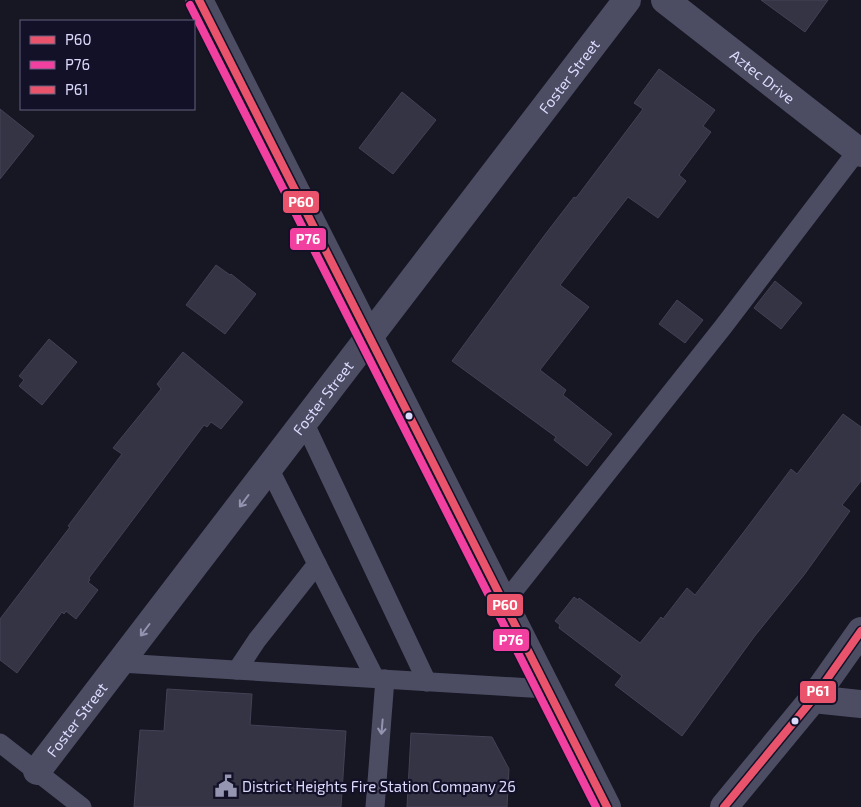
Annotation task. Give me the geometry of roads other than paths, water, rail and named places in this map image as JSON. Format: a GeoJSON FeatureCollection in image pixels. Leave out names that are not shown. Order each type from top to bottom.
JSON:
{"type":"FeatureCollection","features":[{"type":"Feature","properties":{"kind":"street"},"geometry":{"type":"LineString","coordinates":[[199,0],[607,807]]}},
{"type":"Feature","properties":{"kind":"street","name":"Foster Street"},"geometry":{"type":"LineString","coordinates":[[37,770],[627,0]]}},
{"type":"Feature","properties":{"kind":"street","name":"Aztec Drive"},"geometry":{"type":"LineString","coordinates":[[665,0],[860,150]]}},
{"type":"Feature","properties":{"kind":"street"},"geometry":{"type":"LineString","coordinates":[[724,807],[813,698],[861,631]]}},
{"type":"Feature","properties":{"kind":"street"},"geometry":{"type":"LineString","coordinates":[[813,698],[861,704]]}},
{"type":"Feature","properties":{"kind":"lane"},"geometry":{"type":"LineString","coordinates":[[504,603],[723,328],[860,150]]}},
{"type":"Feature","properties":{"kind":"lane"},"geometry":{"type":"LineString","coordinates":[[304,422],[427,682]]}},
{"type":"Feature","properties":{"kind":"lane"},"geometry":{"type":"LineString","coordinates":[[269,468],[317,564],[380,679],[375,807]]}},
{"type":"Feature","properties":{"kind":"lane"},"geometry":{"type":"LineString","coordinates":[[238,670],[258,640],[317,564]]}},
{"type":"Feature","properties":{"kind":"lane"},"geometry":{"type":"LineString","coordinates":[[120,663],[547,689]]}},
{"type":"Feature","properties":{"kind":"lane"},"geometry":{"type":"LineString","coordinates":[[0,742],[82,807]]}},
{"type":"Feature","properties":{"kind":"place","name":"District Heights Fire Station Company 26"},"geometry":{"type":"Point","coordinates":[226,786]}}]}
